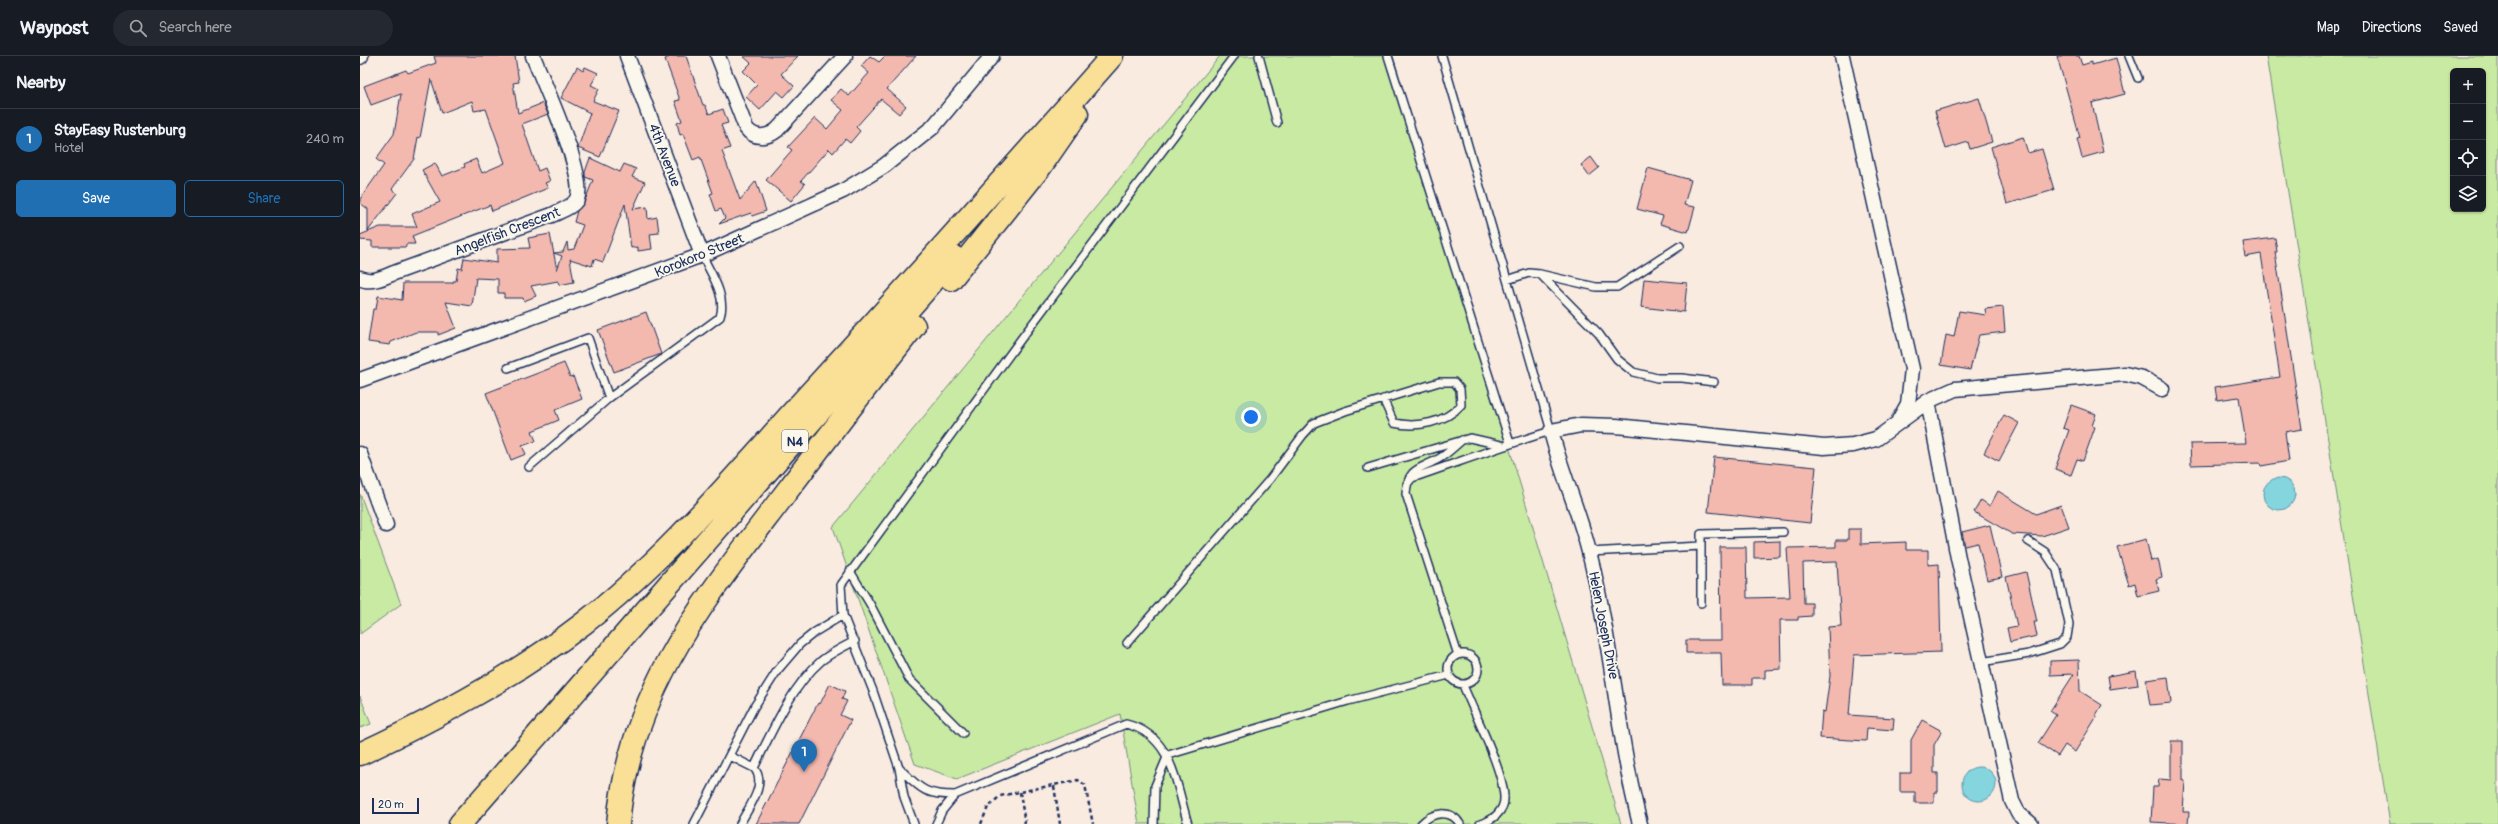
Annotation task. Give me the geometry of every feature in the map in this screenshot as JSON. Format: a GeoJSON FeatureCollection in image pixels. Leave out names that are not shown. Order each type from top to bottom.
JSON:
{"type":"FeatureCollection","features":[{"type":"Feature","properties":{"kind":"highway"},"geometry":{"type":"LineString","coordinates":[[360,754],[451,709],[505,678],[569,634],[627,585],[724,489],[944,247],[1112,56]]}},
{"type":"Feature","properties":{"kind":"highway","name":"N4"},"geometry":{"type":"LineString","coordinates":[[460,824],[900,321],[1084,104],[1127,56]]}},
{"type":"Feature","properties":{"kind":"highway"},"geometry":{"type":"LineString","coordinates":[[618,824],[628,762],[646,707],[667,660],[697,610],[875,375],[1041,166],[1084,104]]}},
{"type":"Feature","properties":{"kind":"street","name":"Angelfish Crescent"},"geometry":{"type":"LineString","coordinates":[[360,278],[374,280],[402,270],[552,215],[567,208],[577,200],[580,187],[573,160],[533,56]]}},
{"type":"Feature","properties":{"kind":"street","name":"4th Avenue"},"geometry":{"type":"LineString","coordinates":[[627,56],[702,255]]}},
{"type":"Feature","properties":{"kind":"street"},"geometry":{"type":"LineString","coordinates":[[718,56],[746,128],[749,133],[762,137],[771,135],[777,130],[845,56]]}},
{"type":"Feature","properties":{"kind":"street","name":"Korokoro Street"},"geometry":{"type":"LineString","coordinates":[[360,380],[702,255],[843,191],[884,166],[934,127],[992,56]]}},
{"type":"Feature","properties":{"kind":"street"},"geometry":{"type":"LineString","coordinates":[[1842,56],[1912,369],[1908,404],[1895,427]]}},
{"type":"Feature","properties":{"kind":"street"},"geometry":{"type":"LineString","coordinates":[[1551,431],[1581,425],[1616,426],[1824,447],[1853,445],[1876,439],[1895,427],[1928,401],[1955,389],[2125,374],[2142,378],[2162,389]]}},
{"type":"Feature","properties":{"kind":"street"},"geometry":{"type":"LineString","coordinates":[[1928,401],[1981,662],[2012,801],[2018,814],[2031,824]]}},
{"type":"Feature","properties":{"kind":"street","name":"Helen Joseph Drive"},"geometry":{"type":"LineString","coordinates":[[1551,431],[1589,552],[1615,682],[1625,751],[1640,824]]}},
{"type":"Feature","properties":{"kind":"street"},"geometry":{"type":"LineString","coordinates":[[360,454],[386,525]]}},
{"type":"Feature","properties":{"kind":"lane"},"geometry":{"type":"LineString","coordinates":[[914,824],[904,797],[899,768],[855,641],[843,615],[841,585],[1234,56]]}},
{"type":"Feature","properties":{"kind":"lane"},"geometry":{"type":"LineString","coordinates":[[1259,56],[1276,123]]}},
{"type":"Feature","properties":{"kind":"lane"},"geometry":{"type":"LineString","coordinates":[[1388,56],[1510,443]]}},
{"type":"Feature","properties":{"kind":"lane"},"geometry":{"type":"LineString","coordinates":[[1407,484],[1412,478],[1477,456],[1501,445],[1551,431],[1442,56]]}},
{"type":"Feature","properties":{"kind":"lane"},"geometry":{"type":"LineString","coordinates":[[2129,56],[2138,78]]}},
{"type":"Feature","properties":{"kind":"lane"},"geometry":{"type":"LineString","coordinates":[[1507,280],[1529,273],[1540,274],[1596,287],[1617,287],[1680,246]]}},
{"type":"Feature","properties":{"kind":"lane"},"geometry":{"type":"LineString","coordinates":[[529,467],[609,398],[720,317],[723,308],[722,299],[702,255]]}},
{"type":"Feature","properties":{"kind":"lane"},"geometry":{"type":"LineString","coordinates":[[1540,274],[1599,334],[1617,359],[1633,372],[1657,378],[1682,378],[1714,382]]}},
{"type":"Feature","properties":{"kind":"lane"},"geometry":{"type":"LineString","coordinates":[[508,368],[588,338],[609,398]]}},
{"type":"Feature","properties":{"kind":"lane"},"geometry":{"type":"LineString","coordinates":[[1127,643],[1270,479],[1303,434],[1314,423],[1383,399],[1439,382],[1454,382],[1460,389],[1461,405],[1453,414],[1427,423],[1409,426],[1394,423],[1383,399]]}},
{"type":"Feature","properties":{"kind":"lane"},"geometry":{"type":"LineString","coordinates":[[1368,468],[1470,438],[1501,445]]}},
{"type":"Feature","properties":{"kind":"lane"},"geometry":{"type":"LineString","coordinates":[[1458,656],[1406,494],[1407,484],[1416,469],[1440,458],[1462,440]]}},
{"type":"Feature","properties":{"kind":"lane"},"geometry":{"type":"LineString","coordinates":[[1702,603],[1701,534],[1783,532]]}},
{"type":"Feature","properties":{"kind":"lane"},"geometry":{"type":"LineString","coordinates":[[1981,662],[2029,654],[2060,644],[2067,637],[2069,624],[2057,570],[2045,552],[2028,541]]}},
{"type":"Feature","properties":{"kind":"lane"},"geometry":{"type":"LineString","coordinates":[[1589,552],[1701,546]]}},
{"type":"Feature","properties":{"kind":"lane"},"geometry":{"type":"LineString","coordinates":[[850,571],[870,604],[909,679],[963,733]]}},
{"type":"Feature","properties":{"kind":"lane"},"geometry":{"type":"LineString","coordinates":[[694,824],[754,707],[777,671],[800,644],[815,632],[843,615]]}},
{"type":"Feature","properties":{"kind":"lane"},"geometry":{"type":"LineString","coordinates":[[754,768],[777,720],[808,674],[821,661],[855,641]]}},
{"type":"Feature","properties":{"kind":"lane"},"geometry":{"type":"LineString","coordinates":[[1463,654],[1474,659],[1478,670],[1473,680],[1462,684],[1452,680],[1449,675],[1449,663],[1458,656],[1463,654]]}},
{"type":"Feature","properties":{"kind":"lane"},"geometry":{"type":"LineString","coordinates":[[1168,755],[1355,699],[1449,675]]}},
{"type":"Feature","properties":{"kind":"lane"},"geometry":{"type":"LineString","coordinates":[[1462,684],[1497,770],[1504,798],[1500,811],[1491,821],[1480,824]]}},
{"type":"Feature","properties":{"kind":"lane"},"geometry":{"type":"LineString","coordinates":[[899,768],[919,786],[934,795],[955,795],[1126,724],[1138,727],[1156,738],[1168,755],[1188,824]]}},
{"type":"Feature","properties":{"kind":"lane"},"geometry":{"type":"LineString","coordinates":[[1154,824],[1155,786],[1168,755]]}},
{"type":"Feature","properties":{"kind":"lane"},"geometry":{"type":"LineString","coordinates":[[730,756],[754,768],[759,773],[760,782],[740,824]]}},
{"type":"Feature","properties":{"kind":"lane"},"geometry":{"type":"LineString","coordinates":[[936,824],[942,811],[955,795]]}},
{"type":"Feature","properties":{"kind":"lane"},"geometry":{"type":"LineString","coordinates":[[1421,824],[1432,815],[1439,814],[1453,817],[1460,824]]}},
{"type":"Feature","properties":{"kind":"path"},"geometry":{"type":"LineString","coordinates":[[981,824],[993,800],[1000,796],[1078,780],[1085,786],[1093,824]]}},
{"type":"Feature","properties":{"kind":"path"},"geometry":{"type":"LineString","coordinates":[[1054,786],[1060,824]]}},
{"type":"Feature","properties":{"kind":"path"},"geometry":{"type":"LineString","coordinates":[[1020,792],[1025,824]]}},
{"type":"Feature","properties":{"kind":"green space"},"geometry":{"type":"Polygon","coordinates":[[[1220,56],[1393,56],[1621,824],[1139,824],[1120,714],[957,779],[915,764],[833,527],[1220,56]]]}},
{"type":"Feature","properties":{"kind":"green space"},"geometry":{"type":"Polygon","coordinates":[[[2266,56],[2498,56],[2498,824],[2390,824],[2266,56]]]}},
{"type":"Feature","properties":{"kind":"green space"},"geometry":{"type":"Polygon","coordinates":[[[360,494],[401,604],[360,634],[360,494]]]}},
{"type":"Feature","properties":{"kind":"green space"},"geometry":{"type":"Polygon","coordinates":[[[360,696],[371,724],[360,728],[360,696]]]}},
{"type":"Feature","properties":{"kind":"water"},"geometry":{"type":"Polygon","coordinates":[[[2279,478],[2285,479],[2292,485],[2295,494],[2294,500],[2288,507],[2279,510],[2273,509],[2266,503],[2263,494],[2264,488],[2270,481],[2279,478]]]}},
{"type":"Feature","properties":{"kind":"water"},"geometry":{"type":"Polygon","coordinates":[[[1976,767],[1982,767],[1986,768],[1993,774],[1996,784],[1995,791],[1989,798],[1982,801],[1976,801],[1972,800],[1965,794],[1962,787],[1962,781],[1963,777],[1969,770],[1976,767]]]}},
{"type":"Feature","properties":{"kind":"building"},"geometry":{"type":"Polygon","coordinates":[[[434,56],[515,56],[519,82],[513,83],[518,113],[543,103],[548,114],[522,124],[538,171],[545,168],[550,181],[545,183],[548,188],[492,211],[490,205],[412,236],[415,244],[406,244],[406,247],[372,247],[372,241],[360,240],[360,235],[380,227],[417,227],[412,214],[440,202],[422,170],[435,163],[442,176],[465,167],[464,164],[476,159],[482,173],[505,163],[486,109],[474,111],[472,101],[442,113],[431,79],[420,138],[418,137],[414,159],[392,189],[397,193],[368,231],[368,209],[360,203],[360,199],[384,165],[376,159],[394,134],[401,94],[371,105],[364,86],[406,70],[408,73],[436,63],[434,56]]]}},
{"type":"Feature","properties":{"kind":"building"},"geometry":{"type":"Polygon","coordinates":[[[672,56],[686,56],[703,105],[705,105],[709,114],[723,109],[728,123],[721,125],[730,148],[722,151],[740,200],[756,181],[766,211],[752,216],[751,213],[719,224],[725,218],[721,209],[716,211],[710,194],[713,193],[700,157],[693,160],[683,134],[680,135],[677,123],[682,121],[675,101],[680,100],[665,59],[672,56]]]}},
{"type":"Feature","properties":{"kind":"building"},"geometry":{"type":"Polygon","coordinates":[[[743,56],[798,56],[781,74],[794,86],[784,97],[777,91],[760,110],[746,97],[757,85],[743,71],[751,63],[743,56]]]}},
{"type":"Feature","properties":{"kind":"building"},"geometry":{"type":"Polygon","coordinates":[[[870,56],[879,62],[885,56],[916,56],[887,89],[906,106],[899,114],[881,99],[856,127],[860,131],[850,143],[845,139],[833,153],[829,149],[801,181],[805,184],[791,201],[766,180],[792,150],[788,147],[815,118],[827,129],[843,110],[831,100],[841,89],[849,96],[869,73],[861,66],[870,56]]]}},
{"type":"Feature","properties":{"kind":"building"},"geometry":{"type":"Polygon","coordinates":[[[2057,56],[2079,56],[2082,65],[2092,62],[2092,65],[2116,58],[2125,94],[2092,103],[2103,152],[2082,158],[2077,139],[2080,138],[2057,56]]]}},
{"type":"Feature","properties":{"kind":"building"},"geometry":{"type":"Polygon","coordinates":[[[577,67],[583,71],[585,67],[598,73],[591,85],[599,89],[593,101],[619,111],[600,157],[578,148],[590,113],[561,98],[577,67]]]}},
{"type":"Feature","properties":{"kind":"building"},"geometry":{"type":"Polygon","coordinates":[[[1979,98],[1992,142],[1970,149],[1968,142],[1946,149],[1935,111],[1979,98]]]}},
{"type":"Feature","properties":{"kind":"building"},"geometry":{"type":"Polygon","coordinates":[[[2023,137],[2028,153],[2042,149],[2054,190],[2007,204],[1991,147],[2023,137]]]}},
{"type":"Feature","properties":{"kind":"building"},"geometry":{"type":"Polygon","coordinates":[[[1591,157],[1599,168],[1589,176],[1581,165],[1591,157]]]}},
{"type":"Feature","properties":{"kind":"building"},"geometry":{"type":"Polygon","coordinates":[[[590,158],[620,172],[624,164],[636,169],[632,177],[645,182],[633,209],[647,207],[648,219],[657,217],[659,233],[650,234],[652,249],[638,251],[638,247],[631,248],[625,204],[603,262],[594,259],[592,266],[570,259],[574,282],[559,285],[558,281],[531,286],[536,296],[524,301],[523,298],[504,298],[504,293],[498,293],[498,279],[476,278],[472,306],[446,302],[456,328],[438,335],[438,332],[416,332],[391,342],[390,345],[368,342],[373,309],[376,309],[378,296],[402,300],[403,283],[453,283],[453,281],[456,281],[458,268],[462,269],[464,258],[497,263],[497,249],[530,248],[528,238],[550,234],[557,270],[562,256],[554,253],[563,252],[567,242],[568,250],[574,249],[583,225],[574,222],[577,211],[584,203],[593,180],[585,177],[585,172],[590,158]]]}},
{"type":"Feature","properties":{"kind":"building"},"geometry":{"type":"Polygon","coordinates":[[[1648,168],[1691,180],[1684,205],[1695,207],[1688,232],[1660,224],[1663,216],[1637,209],[1648,168]]]}},
{"type":"Feature","properties":{"kind":"building"},"geometry":{"type":"Polygon","coordinates":[[[2275,238],[2277,252],[2275,252],[2302,429],[2285,432],[2289,461],[2261,466],[2260,463],[2191,465],[2190,444],[2246,443],[2239,397],[2217,400],[2215,387],[2280,377],[2261,254],[2245,257],[2243,242],[2275,238]]]}},
{"type":"Feature","properties":{"kind":"building"},"geometry":{"type":"Polygon","coordinates":[[[1644,279],[1687,283],[1684,312],[1641,307],[1644,279]]]}},
{"type":"Feature","properties":{"kind":"building"},"geometry":{"type":"Polygon","coordinates":[[[2003,307],[2005,332],[1979,335],[1970,370],[1941,365],[1946,335],[1954,337],[1959,311],[1986,315],[1985,309],[2003,307]]]}},
{"type":"Feature","properties":{"kind":"building"},"geometry":{"type":"Polygon","coordinates":[[[646,312],[661,354],[614,372],[598,330],[646,312]]]}},
{"type":"Feature","properties":{"kind":"building"},"geometry":{"type":"Polygon","coordinates":[[[564,363],[570,377],[573,376],[582,399],[555,410],[559,420],[532,431],[536,441],[522,446],[526,454],[511,460],[486,393],[564,363]]]}},
{"type":"Feature","properties":{"kind":"building"},"geometry":{"type":"Polygon","coordinates":[[[2071,405],[2096,414],[2092,426],[2095,427],[2083,461],[2077,459],[2071,475],[2055,469],[2069,430],[2063,428],[2071,405]]]}},
{"type":"Feature","properties":{"kind":"building"},"geometry":{"type":"Polygon","coordinates":[[[2004,415],[2019,423],[1999,461],[1984,453],[2004,415]]]}},
{"type":"Feature","properties":{"kind":"building"},"geometry":{"type":"Polygon","coordinates":[[[1714,457],[1816,467],[1810,523],[1708,512],[1714,457]]]}},
{"type":"Feature","properties":{"kind":"building"},"geometry":{"type":"Polygon","coordinates":[[[1998,491],[2036,514],[2061,505],[2069,527],[2042,536],[2012,534],[1974,512],[1981,500],[1990,506],[1998,491]]]}},
{"type":"Feature","properties":{"kind":"building"},"geometry":{"type":"Polygon","coordinates":[[[1990,525],[2002,577],[1987,580],[1978,543],[1965,546],[1962,532],[1990,525]]]}},
{"type":"Feature","properties":{"kind":"building"},"geometry":{"type":"Polygon","coordinates":[[[1848,529],[1861,529],[1861,544],[1906,542],[1906,550],[1928,550],[1928,565],[1939,564],[1941,652],[1854,655],[1849,715],[1894,718],[1893,730],[1867,728],[1866,741],[1820,738],[1822,711],[1825,712],[1830,676],[1828,627],[1841,626],[1837,562],[1803,563],[1804,603],[1812,603],[1812,616],[1798,617],[1798,620],[1780,620],[1781,669],[1765,670],[1765,678],[1752,678],[1752,685],[1722,685],[1721,653],[1686,653],[1686,640],[1721,640],[1720,547],[1746,547],[1747,598],[1790,597],[1787,548],[1836,547],[1836,540],[1848,540],[1848,529]]]}},
{"type":"Feature","properties":{"kind":"building"},"geometry":{"type":"Polygon","coordinates":[[[2146,539],[2151,561],[2158,559],[2162,577],[2156,579],[2159,591],[2138,596],[2135,583],[2129,585],[2117,547],[2146,539]]]}},
{"type":"Feature","properties":{"kind":"building"},"geometry":{"type":"Polygon","coordinates":[[[1780,541],[1780,557],[1754,558],[1754,542],[1780,541]]]}},
{"type":"Feature","properties":{"kind":"building"},"geometry":{"type":"Polygon","coordinates":[[[2026,572],[2037,622],[2034,622],[2037,636],[2010,642],[2007,628],[2017,626],[2006,577],[2026,572]]]}},
{"type":"Feature","properties":{"kind":"building"},"geometry":{"type":"Polygon","coordinates":[[[2079,660],[2080,691],[2102,705],[2075,752],[2065,745],[2058,756],[2038,743],[2056,715],[2050,711],[2074,674],[2050,675],[2050,661],[2079,660]]]}},
{"type":"Feature","properties":{"kind":"building"},"geometry":{"type":"Polygon","coordinates":[[[2136,671],[2138,685],[2110,689],[2108,676],[2136,671]]]}},
{"type":"Feature","properties":{"kind":"building"},"geometry":{"type":"Polygon","coordinates":[[[2168,677],[2171,703],[2150,705],[2146,680],[2168,677]]]}},
{"type":"Feature","properties":{"kind":"building"},"geometry":{"type":"Polygon","coordinates":[[[830,684],[845,691],[842,699],[847,701],[840,715],[851,720],[799,824],[756,824],[818,703],[820,704],[830,684]]]}},
{"type":"Feature","properties":{"kind":"building"},"geometry":{"type":"Polygon","coordinates":[[[1922,720],[1942,731],[1934,745],[1934,773],[1938,773],[1938,792],[1934,792],[1934,803],[1915,803],[1915,792],[1900,792],[1900,773],[1911,773],[1911,740],[1922,720]]]}},
{"type":"Feature","properties":{"kind":"building"},"geometry":{"type":"Polygon","coordinates":[[[2171,741],[2183,741],[2183,780],[2185,781],[2183,812],[2189,812],[2188,824],[2151,822],[2153,787],[2158,787],[2159,779],[2171,780],[2171,741]]]}},
{"type":"Feature","properties":{"kind":"place","name":"StayEasy Rustenburg"},"geometry":{"type":"Point","coordinates":[804,772]}}]}
